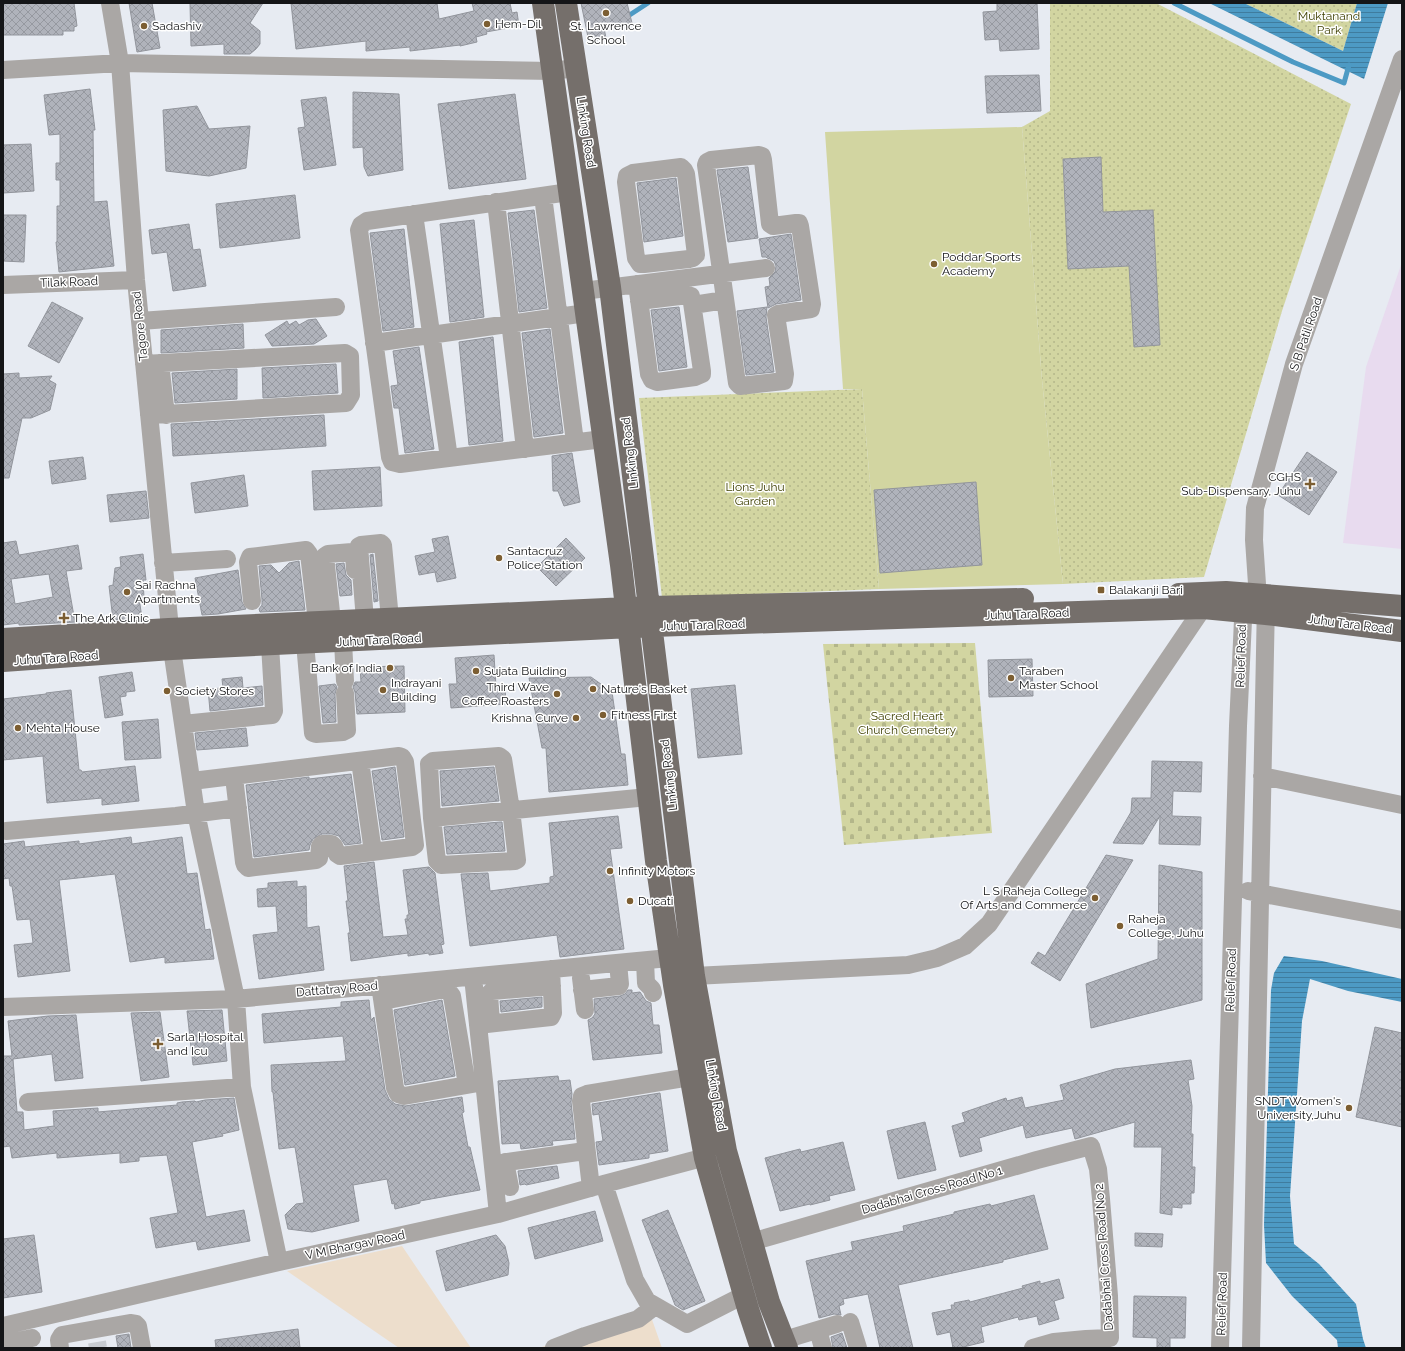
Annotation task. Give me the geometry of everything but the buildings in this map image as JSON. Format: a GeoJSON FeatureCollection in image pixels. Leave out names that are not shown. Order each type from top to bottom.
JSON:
{"type":"FeatureCollection","features":[{"type":"Feature","properties":{"kind":"main road","name":"Linking Road"},"geometry":{"type":"LineString","coordinates":[[543,3],[628,618],[648,797],[669,958],[705,1158],[744,1295],[761,1348]]}},
{"type":"Feature","properties":{"kind":"main road","name":"Linking Road"},"geometry":{"type":"LineString","coordinates":[[566,3],[610,287],[694,976],[726,1151],[769,1302],[785,1344]]}},
{"type":"Feature","properties":{"kind":"main road"},"geometry":{"type":"LineString","coordinates":[[560,124],[584,120]]}},
{"type":"Feature","properties":{"kind":"main road"},"geometry":{"type":"LineString","coordinates":[[569,192],[594,188]]}},
{"type":"Feature","properties":{"kind":"main road"},"geometry":{"type":"LineString","coordinates":[[618,547],[641,544]]}},
{"type":"Feature","properties":{"kind":"main road","name":"Juhu Tara Road"},"geometry":{"type":"LineString","coordinates":[[3,639],[170,639],[270,645],[343,641],[512,623],[1226,592],[1255,600],[1402,630]]}},
{"type":"Feature","properties":{"kind":"main road","name":"Juhu Tara Road"},"geometry":{"type":"LineString","coordinates":[[650,617],[1203,608],[1255,600],[1402,606]]}},
{"type":"Feature","properties":{"kind":"main road","name":"Juhu Tara Road"},"geometry":{"type":"LineString","coordinates":[[3,661],[170,639],[254,612],[324,622],[390,619],[512,623]]}},
{"type":"Feature","properties":{"kind":"main road"},"geometry":{"type":"LineString","coordinates":[[738,1274],[759,1268]]}},
{"type":"Feature","properties":{"kind":"street","name":"Tagore Road"},"geometry":{"type":"LineString","coordinates":[[110,3],[120,63],[140,321],[152,364],[157,415],[163,563],[170,639],[196,813],[236,999],[242,1087],[279,1262]]}},
{"type":"Feature","properties":{"kind":"street","name":"S B Patil Road"},"geometry":{"type":"LineString","coordinates":[[1255,600],[1255,508],[1294,364],[1402,59]]}},
{"type":"Feature","properties":{"kind":"street"},"geometry":{"type":"LineString","coordinates":[[3,70],[120,63],[552,71],[576,68]]}},
{"type":"Feature","properties":{"kind":"street"},"geometry":{"type":"LineString","coordinates":[[759,155],[762,156],[763,160],[770,224],[773,226],[798,223],[800,226],[812,304],[811,309],[778,314],[776,316],[785,374],[784,381],[740,386],[737,384],[725,300],[706,165],[711,160],[759,155]]}},
{"type":"Feature","properties":{"kind":"street"},"geometry":{"type":"LineString","coordinates":[[681,168],[686,174],[696,255],[689,259],[649,264],[640,264],[636,258],[626,179],[627,176],[633,173],[681,168]]}},
{"type":"Feature","properties":{"kind":"street"},"geometry":{"type":"LineString","coordinates":[[569,192],[368,221],[361,226],[359,230],[374,343],[390,457],[392,462],[400,464],[603,439]]}},
{"type":"Feature","properties":{"kind":"street"},"geometry":{"type":"LineString","coordinates":[[543,196],[575,442]]}},
{"type":"Feature","properties":{"kind":"street"},"geometry":{"type":"LineString","coordinates":[[496,202],[525,449]]}},
{"type":"Feature","properties":{"kind":"street"},"geometry":{"type":"LineString","coordinates":[[414,214],[449,458]]}},
{"type":"Feature","properties":{"kind":"street"},"geometry":{"type":"LineString","coordinates":[[639,301],[689,295],[692,297],[702,374],[699,376],[657,382],[654,382],[650,377],[639,301],[649,264]]}},
{"type":"Feature","properties":{"kind":"street"},"geometry":{"type":"LineString","coordinates":[[583,291],[766,268]]}},
{"type":"Feature","properties":{"kind":"street","name":"Tilak Road"},"geometry":{"type":"LineString","coordinates":[[3,285],[136,280]]}},
{"type":"Feature","properties":{"kind":"street"},"geometry":{"type":"LineString","coordinates":[[693,305],[725,300]]}},
{"type":"Feature","properties":{"kind":"street"},"geometry":{"type":"LineString","coordinates":[[140,321],[336,307]]}},
{"type":"Feature","properties":{"kind":"street"},"geometry":{"type":"LineString","coordinates":[[374,343],[586,313]]}},
{"type":"Feature","properties":{"kind":"street"},"geometry":{"type":"LineString","coordinates":[[152,364],[345,353],[350,356],[351,395],[346,402],[157,415]]}},
{"type":"Feature","properties":{"kind":"street"},"geometry":{"type":"LineString","coordinates":[[363,620],[359,546],[381,543],[383,545],[390,619]]}},
{"type":"Feature","properties":{"kind":"street"},"geometry":{"type":"LineString","coordinates":[[254,612],[248,562],[250,557],[306,550],[309,554],[324,622]]}},
{"type":"Feature","properties":{"kind":"street"},"geometry":{"type":"LineString","coordinates":[[324,622],[325,556],[328,554],[351,551],[354,554],[363,620]]}},
{"type":"Feature","properties":{"kind":"street"},"geometry":{"type":"LineString","coordinates":[[163,563],[227,559]]}},
{"type":"Feature","properties":{"kind":"street","name":"Relief Road"},"geometry":{"type":"LineString","coordinates":[[1251,1348],[1259,893],[1264,726],[1255,600]]}},
{"type":"Feature","properties":{"kind":"street","name":"Relief Road"},"geometry":{"type":"LineString","coordinates":[[1220,1348],[1238,726],[1255,600]]}},
{"type":"Feature","properties":{"kind":"street"},"geometry":{"type":"LineString","coordinates":[[669,958],[694,976],[908,965],[937,958],[965,946],[989,924],[1203,608]]}},
{"type":"Feature","properties":{"kind":"street"},"geometry":{"type":"LineString","coordinates":[[305,643],[312,732],[314,734],[343,732],[347,730],[343,641]]}},
{"type":"Feature","properties":{"kind":"street"},"geometry":{"type":"LineString","coordinates":[[183,724],[272,715],[274,711],[270,645]]}},
{"type":"Feature","properties":{"kind":"street"},"geometry":{"type":"LineString","coordinates":[[1238,726],[1264,726]]}},
{"type":"Feature","properties":{"kind":"street"},"geometry":{"type":"LineString","coordinates":[[192,782],[234,776],[399,756],[405,762],[415,845],[412,847],[340,856],[336,854],[332,844],[322,844],[320,846],[319,858],[316,860],[248,868],[245,866],[244,862],[234,776]]}},
{"type":"Feature","properties":{"kind":"street"},"geometry":{"type":"LineString","coordinates":[[502,757],[511,810],[518,857],[517,860],[441,865],[437,860],[432,818],[429,764],[433,761],[502,757]]}},
{"type":"Feature","properties":{"kind":"street"},"geometry":{"type":"LineString","coordinates":[[360,761],[373,852]]}},
{"type":"Feature","properties":{"kind":"street"},"geometry":{"type":"LineString","coordinates":[[1262,776],[1402,805]]}},
{"type":"Feature","properties":{"kind":"street"},"geometry":{"type":"LineString","coordinates":[[432,818],[648,797]]}},
{"type":"Feature","properties":{"kind":"street"},"geometry":{"type":"LineString","coordinates":[[6,831],[238,808]]}},
{"type":"Feature","properties":{"kind":"street"},"geometry":{"type":"LineString","coordinates":[[1234,887],[1402,920]]}},
{"type":"Feature","properties":{"kind":"street","name":"Dattatray Road"},"geometry":{"type":"LineString","coordinates":[[3,1007],[382,993],[473,976],[551,978],[580,967],[669,958]]}},
{"type":"Feature","properties":{"kind":"street"},"geometry":{"type":"LineString","coordinates":[[644,961],[646,983],[652,989],[653,993]]}},
{"type":"Feature","properties":{"kind":"street"},"geometry":{"type":"LineString","coordinates":[[582,990],[619,986],[618,963]]}},
{"type":"Feature","properties":{"kind":"street"},"geometry":{"type":"LineString","coordinates":[[580,967],[585,1010]]}},
{"type":"Feature","properties":{"kind":"street"},"geometry":{"type":"LineString","coordinates":[[473,976],[484,1024]]}},
{"type":"Feature","properties":{"kind":"street"},"geometry":{"type":"LineString","coordinates":[[484,1024],[551,1017],[553,1013],[551,978],[492,991],[489,994],[484,1024],[484,1082],[499,1163],[498,1214]]}},
{"type":"Feature","properties":{"kind":"street"},"geometry":{"type":"LineString","coordinates":[[466,1085],[452,996],[450,992],[440,990],[382,993],[395,1088],[398,1094],[404,1096],[484,1082]]}},
{"type":"Feature","properties":{"kind":"street"},"geometry":{"type":"LineString","coordinates":[[690,1077],[582,1096],[581,1101],[597,1186],[635,1280],[647,1301],[687,1324],[744,1295]]}},
{"type":"Feature","properties":{"kind":"street"},"geometry":{"type":"LineString","coordinates":[[28,1102],[242,1087]]}},
{"type":"Feature","properties":{"kind":"street","name":"Dadabhai Cross Road No 1"},"geometry":{"type":"LineString","coordinates":[[751,1242],[1037,1160],[1091,1146],[1098,1169]]}},
{"type":"Feature","properties":{"kind":"street","name":"V M Bhargav Road"},"geometry":{"type":"LineString","coordinates":[[3,1326],[279,1262],[498,1214],[726,1151]]}},
{"type":"Feature","properties":{"kind":"street"},"geometry":{"type":"LineString","coordinates":[[499,1163],[578,1152]]}},
{"type":"Feature","properties":{"kind":"street"},"geometry":{"type":"LineString","coordinates":[[499,1163],[510,1187]]}},
{"type":"Feature","properties":{"kind":"street","name":"Dadabhai Cross Road No 2"},"geometry":{"type":"LineString","coordinates":[[1033,1348],[1054,1342],[1110,1338],[1109,1296],[1098,1169]]}},
{"type":"Feature","properties":{"kind":"street"},"geometry":{"type":"LineString","coordinates":[[91,1305],[96,1335]]}},
{"type":"Feature","properties":{"kind":"street"},"geometry":{"type":"LineString","coordinates":[[554,1348],[585,1336],[638,1319],[655,1306]]}},
{"type":"Feature","properties":{"kind":"street"},"geometry":{"type":"LineString","coordinates":[[3,1344],[33,1343],[30,1320]]}},
{"type":"Feature","properties":{"kind":"street"},"geometry":{"type":"LineString","coordinates":[[60,1348],[59,1340],[62,1335],[96,1335],[130,1323],[136,1324],[139,1329],[142,1348]]}},
{"type":"Feature","properties":{"kind":"street"},"geometry":{"type":"LineString","coordinates":[[785,1344],[818,1330],[844,1323],[858,1348]]}},
{"type":"Feature","properties":{"kind":"street"},"geometry":{"type":"LineString","coordinates":[[818,1330],[823,1348]]}},
{"type":"Feature","properties":{"kind":"shaded area"},"geometry":{"type":"Polygon","coordinates":[[[1402,262],[1402,549],[1343,543],[1366,367],[1402,262]]]}},
{"type":"Feature","properties":{"kind":"shaded area"},"geometry":{"type":"Polygon","coordinates":[[[402,1246],[471,1348],[399,1348],[287,1271],[402,1246]]]}},
{"type":"Feature","properties":{"kind":"shaded area"},"geometry":{"type":"Polygon","coordinates":[[[649,1311],[662,1348],[539,1348],[649,1311]]]}},
{"type":"Feature","properties":{"kind":"green space"},"geometry":{"type":"Polygon","coordinates":[[[1050,3],[1156,3],[1351,104],[1282,311],[1204,577],[1063,584],[1042,380],[1022,127],[1050,111],[1050,3]]]}},
{"type":"Feature","properties":{"kind":"green space","name":"Muktanand Park"},"geometry":{"type":"Polygon","coordinates":[[[1244,3],[1357,3],[1343,51],[1244,3]]]}},
{"type":"Feature","properties":{"kind":"green space"},"geometry":{"type":"Polygon","coordinates":[[[1022,127],[1042,380],[1063,584],[879,589],[862,389],[843,389],[825,132],[1022,127]]]}},
{"type":"Feature","properties":{"kind":"green space","name":"Lions Juhu Garden"},"geometry":{"type":"Polygon","coordinates":[[[862,389],[879,589],[662,598],[639,398],[862,389]]]}},
{"type":"Feature","properties":{"kind":"green space","name":"Sacred Heart Church Cemetery"},"geometry":{"type":"Polygon","coordinates":[[[975,643],[992,833],[844,845],[823,644],[975,643]]]}},
{"type":"Feature","properties":{"kind":"water"},"geometry":{"type":"Polygon","coordinates":[[[1209,3],[1244,3],[1343,51],[1357,3],[1388,3],[1364,79],[1209,3]]]}},
{"type":"Feature","properties":{"kind":"water"},"geometry":{"type":"Polygon","coordinates":[[[1284,956],[1322,961],[1402,979],[1402,1002],[1348,991],[1310,979],[1302,1021],[1290,1196],[1294,1244],[1319,1264],[1356,1304],[1366,1348],[1338,1348],[1337,1340],[1292,1296],[1266,1263],[1264,1225],[1271,990],[1274,973],[1284,956]]]}},
{"type":"Feature","properties":{"kind":"waterway"},"geometry":{"type":"LineString","coordinates":[[625,18],[648,3]]}},
{"type":"Feature","properties":{"kind":"waterway"},"geometry":{"type":"LineString","coordinates":[[1174,3],[1293,62],[1344,83],[1349,65]]}},
{"type":"Feature","properties":{"kind":"tunnel"},"geometry":{"type":"LineString","coordinates":[[97,1342],[98,1348]]}},
{"type":"Feature","properties":{"kind":"place","name":"St. Lawrence School"},"geometry":{"type":"Point","coordinates":[606,13]}},
{"type":"Feature","properties":{"kind":"place","name":"Hem-Dil"},"geometry":{"type":"Point","coordinates":[487,24]}},
{"type":"Feature","properties":{"kind":"place","name":"Sadashiv"},"geometry":{"type":"Point","coordinates":[144,26]}},
{"type":"Feature","properties":{"kind":"place","name":"Poddar Sports Academy"},"geometry":{"type":"Point","coordinates":[934,264]}},
{"type":"Feature","properties":{"kind":"place","name":"CGHS Sub-Dispensary, Juhu"},"geometry":{"type":"Point","coordinates":[1310,484]}},
{"type":"Feature","properties":{"kind":"place","name":"Santacruz Police Station"},"geometry":{"type":"Point","coordinates":[499,558]}},
{"type":"Feature","properties":{"kind":"place","name":"Balakanji Bari"},"geometry":{"type":"Point","coordinates":[1101,590]}},
{"type":"Feature","properties":{"kind":"place","name":"Sai Rachna Apartments"},"geometry":{"type":"Point","coordinates":[127,592]}},
{"type":"Feature","properties":{"kind":"place","name":"The Ark Clinic"},"geometry":{"type":"Point","coordinates":[64,618]}},
{"type":"Feature","properties":{"kind":"place","name":"Bank of India"},"geometry":{"type":"Point","coordinates":[390,668]}},
{"type":"Feature","properties":{"kind":"place","name":"Sujata Building"},"geometry":{"type":"Point","coordinates":[476,671]}},
{"type":"Feature","properties":{"kind":"place","name":"Taraben Master School"},"geometry":{"type":"Point","coordinates":[1011,678]}},
{"type":"Feature","properties":{"kind":"place","name":"Nature's Basket"},"geometry":{"type":"Point","coordinates":[593,689]}},
{"type":"Feature","properties":{"kind":"place","name":"Indrayani Building"},"geometry":{"type":"Point","coordinates":[383,690]}},
{"type":"Feature","properties":{"kind":"place","name":"Society Stores"},"geometry":{"type":"Point","coordinates":[167,691]}},
{"type":"Feature","properties":{"kind":"place","name":"Third Wave Coffee Roasters"},"geometry":{"type":"Point","coordinates":[557,694]}},
{"type":"Feature","properties":{"kind":"place","name":"Fitness First"},"geometry":{"type":"Point","coordinates":[603,715]}},
{"type":"Feature","properties":{"kind":"place","name":"Krishna Curve"},"geometry":{"type":"Point","coordinates":[576,718]}},
{"type":"Feature","properties":{"kind":"place","name":"Mehta House"},"geometry":{"type":"Point","coordinates":[18,728]}},
{"type":"Feature","properties":{"kind":"place","name":"Infinity Motors"},"geometry":{"type":"Point","coordinates":[610,871]}},
{"type":"Feature","properties":{"kind":"place","name":"L S Raheja College Of Arts and Commerce"},"geometry":{"type":"Point","coordinates":[1095,898]}},
{"type":"Feature","properties":{"kind":"place","name":"Ducati"},"geometry":{"type":"Point","coordinates":[630,901]}},
{"type":"Feature","properties":{"kind":"place","name":"Raheja College, Juhu"},"geometry":{"type":"Point","coordinates":[1120,926]}},
{"type":"Feature","properties":{"kind":"place","name":"Sarla Hospital and Icu"},"geometry":{"type":"Point","coordinates":[158,1044]}},
{"type":"Feature","properties":{"kind":"place","name":"SNDT Women's University,Juhu"},"geometry":{"type":"Point","coordinates":[1349,1108]}}]}
